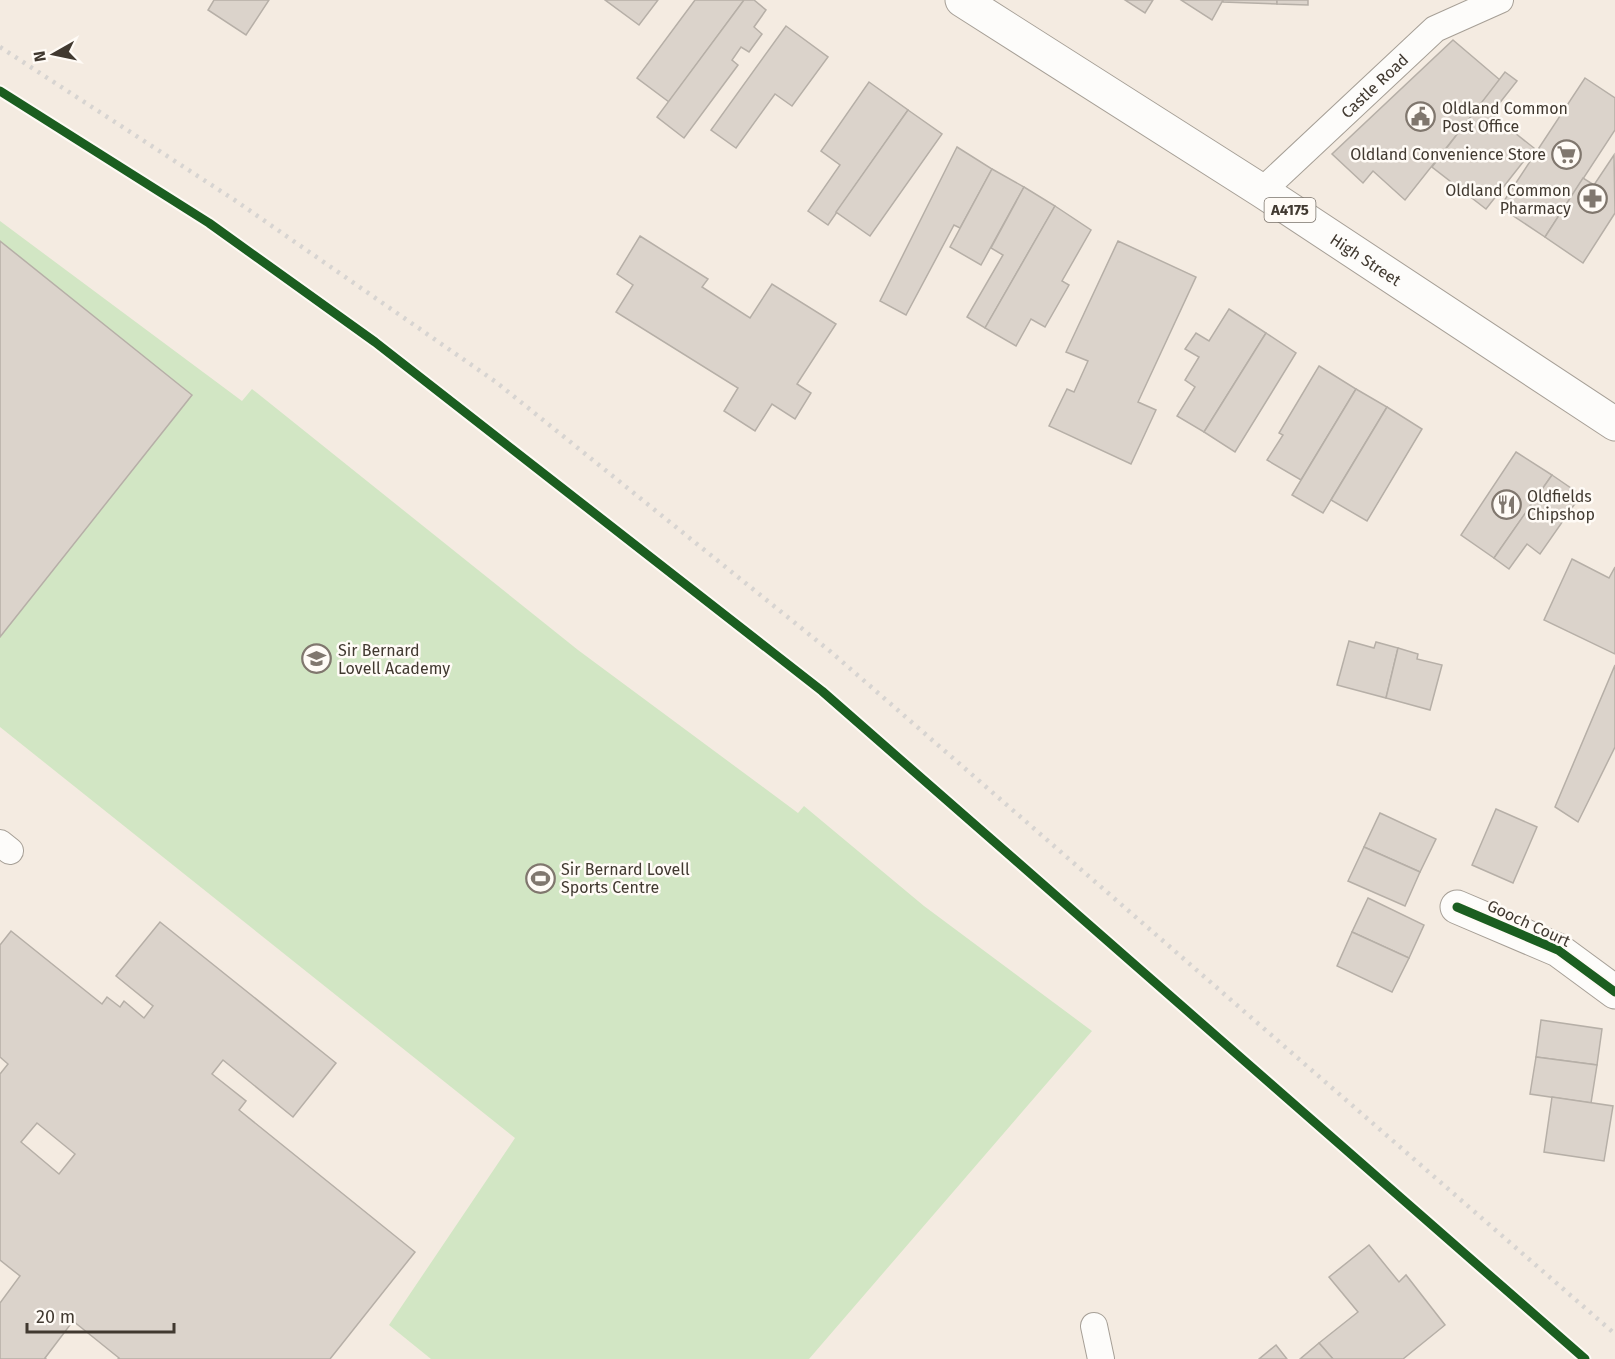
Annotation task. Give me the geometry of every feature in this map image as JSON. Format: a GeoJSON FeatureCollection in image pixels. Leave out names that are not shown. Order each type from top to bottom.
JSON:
{"type":"FeatureCollection","features":[{"type":"Feature","properties":{"kind":"main road","name":"High Street"},"geometry":{"type":"LineString","coordinates":[[962,0],[1262,191],[1615,424]]}},
{"type":"Feature","properties":{"kind":"main road","name":"Gooch Court"},"geometry":{"type":"LineString","coordinates":[[1457,907],[1558,950],[1615,992]]}},
{"type":"Feature","properties":{"kind":"lane","name":"Castle Road"},"geometry":{"type":"LineString","coordinates":[[1262,191],[1435,29],[1500,0]]}},
{"type":"Feature","properties":{"kind":"lane"},"geometry":{"type":"LineString","coordinates":[[1094,1326],[1101,1359]]}},
{"type":"Feature","properties":{"kind":"green space","name":"Sir Bernard Lovell Sports Centre"},"geometry":{"type":"Polygon","coordinates":[[[0,221],[242,401],[252,389],[578,650],[798,813],[804,806],[924,906],[1092,1031],[809,1359],[431,1359],[389,1325],[515,1138],[0,727],[0,221]]]}},
{"type":"Feature","properties":{"kind":"building"},"geometry":{"type":"Polygon","coordinates":[[[214,0],[269,0],[246,35],[208,10],[214,0]]]}},
{"type":"Feature","properties":{"kind":"building"},"geometry":{"type":"Polygon","coordinates":[[[605,0],[658,0],[639,25],[605,0]]]}},
{"type":"Feature","properties":{"kind":"building"},"geometry":{"type":"Polygon","coordinates":[[[695,0],[744,0],[669,102],[637,78],[695,0]]]}},
{"type":"Feature","properties":{"kind":"building"},"geometry":{"type":"Polygon","coordinates":[[[744,0],[754,0],[766,10],[754,27],[762,34],[749,52],[741,47],[732,60],[738,65],[684,138],[657,117],[744,0]]]}},
{"type":"Feature","properties":{"kind":"building"},"geometry":{"type":"Polygon","coordinates":[[[1125,0],[1153,0],[1145,13],[1125,0]]]}},
{"type":"Feature","properties":{"kind":"building"},"geometry":{"type":"Polygon","coordinates":[[[1181,0],[1223,0],[1212,20],[1181,0]]]}},
{"type":"Feature","properties":{"kind":"building"},"geometry":{"type":"Polygon","coordinates":[[[1223,0],[1277,0],[1277,4],[1223,2],[1223,0]]]}},
{"type":"Feature","properties":{"kind":"building"},"geometry":{"type":"Polygon","coordinates":[[[1277,0],[1308,0],[1308,5],[1277,4],[1277,0]]]}},
{"type":"Feature","properties":{"kind":"building"},"geometry":{"type":"Polygon","coordinates":[[[786,26],[828,57],[792,106],[775,94],[736,148],[711,130],[786,26]]]}},
{"type":"Feature","properties":{"kind":"building","name":"Oldland Common Post Office"},"geometry":{"type":"Polygon","coordinates":[[[1453,40],[1500,80],[1405,200],[1373,171],[1363,183],[1332,154],[1453,40]]]}},
{"type":"Feature","properties":{"kind":"building"},"geometry":{"type":"Polygon","coordinates":[[[1505,72],[1517,81],[1491,114],[1534,148],[1486,209],[1432,167],[1505,72]]]}},
{"type":"Feature","properties":{"kind":"building","name":"Oldland Convenience Store"},"geometry":{"type":"Polygon","coordinates":[[[1585,78],[1615,98],[1615,130],[1545,237],[1500,207],[1585,78]]]}},
{"type":"Feature","properties":{"kind":"building"},"geometry":{"type":"Polygon","coordinates":[[[869,82],[908,110],[828,225],[808,211],[840,165],[821,151],[869,82]]]}},
{"type":"Feature","properties":{"kind":"building"},"geometry":{"type":"Polygon","coordinates":[[[908,110],[942,134],[870,236],[836,212],[908,110]]]}},
{"type":"Feature","properties":{"kind":"building"},"geometry":{"type":"Polygon","coordinates":[[[957,147],[992,169],[960,228],[954,225],[906,315],[880,301],[957,147]]]}},
{"type":"Feature","properties":{"kind":"building","name":"Oldland Common Pharmacy"},"geometry":{"type":"Polygon","coordinates":[[[1614,155],[1615,213],[1583,263],[1545,237],[1583,178],[1594,185],[1614,155]]]}},
{"type":"Feature","properties":{"kind":"building"},"geometry":{"type":"Polygon","coordinates":[[[992,169],[1024,187],[981,265],[950,247],[992,169]]]}},
{"type":"Feature","properties":{"kind":"building"},"geometry":{"type":"Polygon","coordinates":[[[1024,187],[1055,206],[985,328],[967,317],[1003,255],[991,248],[1024,187]]]}},
{"type":"Feature","properties":{"kind":"building"},"geometry":{"type":"Polygon","coordinates":[[[1055,206],[1091,230],[1062,281],[1069,285],[1045,327],[1031,319],[1016,346],[985,328],[1055,206]]]}},
{"type":"Feature","properties":{"kind":"building"},"geometry":{"type":"Polygon","coordinates":[[[640,236],[708,279],[702,287],[750,318],[772,284],[836,324],[797,384],[811,393],[795,419],[772,404],[755,431],[724,411],[738,388],[616,312],[633,285],[617,274],[640,236]]]}},
{"type":"Feature","properties":{"kind":"building"},"geometry":{"type":"Polygon","coordinates":[[[0,241],[192,395],[0,637],[0,241]]]}},
{"type":"Feature","properties":{"kind":"building"},"geometry":{"type":"Polygon","coordinates":[[[1118,241],[1196,277],[1138,402],[1156,410],[1131,464],[1049,426],[1067,389],[1074,392],[1088,361],[1066,352],[1118,241]]]}},
{"type":"Feature","properties":{"kind":"building"},"geometry":{"type":"Polygon","coordinates":[[[1229,309],[1266,333],[1204,432],[1177,416],[1195,387],[1185,380],[1199,357],[1185,349],[1196,333],[1209,341],[1229,309]]]}},
{"type":"Feature","properties":{"kind":"building"},"geometry":{"type":"Polygon","coordinates":[[[1266,333],[1296,353],[1235,452],[1204,432],[1266,333]]]}},
{"type":"Feature","properties":{"kind":"building"},"geometry":{"type":"Polygon","coordinates":[[[1319,366],[1356,389],[1301,480],[1267,460],[1283,435],[1279,433],[1319,366]]]}},
{"type":"Feature","properties":{"kind":"building"},"geometry":{"type":"Polygon","coordinates":[[[1356,389],[1387,407],[1323,513],[1292,495],[1356,389]]]}},
{"type":"Feature","properties":{"kind":"building"},"geometry":{"type":"Polygon","coordinates":[[[1387,407],[1422,429],[1367,521],[1331,500],[1387,407]]]}},
{"type":"Feature","properties":{"kind":"building","name":"Oldfields Chipshop"},"geometry":{"type":"Polygon","coordinates":[[[1516,452],[1552,475],[1494,558],[1461,535],[1516,452]]]}},
{"type":"Feature","properties":{"kind":"building"},"geometry":{"type":"Polygon","coordinates":[[[1552,475],[1581,495],[1540,554],[1527,544],[1509,569],[1494,558],[1552,475]]]}},
{"type":"Feature","properties":{"kind":"building"},"geometry":{"type":"Polygon","coordinates":[[[1572,559],[1609,578],[1615,567],[1615,654],[1544,620],[1572,559]]]}},
{"type":"Feature","properties":{"kind":"building"},"geometry":{"type":"Polygon","coordinates":[[[1349,641],[1374,648],[1376,642],[1398,648],[1386,698],[1337,685],[1349,641]]]}},
{"type":"Feature","properties":{"kind":"building"},"geometry":{"type":"Polygon","coordinates":[[[1398,648],[1418,654],[1417,659],[1442,665],[1430,710],[1386,698],[1398,648]]]}},
{"type":"Feature","properties":{"kind":"building"},"geometry":{"type":"Polygon","coordinates":[[[1615,665],[1615,747],[1578,822],[1555,807],[1615,665]]]}},
{"type":"Feature","properties":{"kind":"building"},"geometry":{"type":"Polygon","coordinates":[[[1496,809],[1537,827],[1513,883],[1472,865],[1496,809]]]}},
{"type":"Feature","properties":{"kind":"building"},"geometry":{"type":"Polygon","coordinates":[[[1380,813],[1436,839],[1420,872],[1364,847],[1380,813]]]}},
{"type":"Feature","properties":{"kind":"building"},"geometry":{"type":"Polygon","coordinates":[[[1364,847],[1420,872],[1405,906],[1348,881],[1364,847]]]}},
{"type":"Feature","properties":{"kind":"building"},"geometry":{"type":"Polygon","coordinates":[[[1368,898],[1424,925],[1409,958],[1352,932],[1368,898]]]}},
{"type":"Feature","properties":{"kind":"building"},"geometry":{"type":"Polygon","coordinates":[[[160,922],[336,1063],[293,1117],[223,1060],[212,1074],[246,1101],[239,1110],[415,1252],[330,1359],[118,1359],[73,1321],[46,1359],[0,1359],[0,1303],[20,1276],[0,1260],[0,1074],[8,1064],[0,1057],[0,945],[11,931],[102,1004],[107,997],[120,1007],[124,1001],[144,1018],[153,1006],[116,976],[160,922]],[[37,1123],[21,1142],[59,1174],[75,1154],[37,1123]]]}},
{"type":"Feature","properties":{"kind":"building"},"geometry":{"type":"Polygon","coordinates":[[[1352,932],[1409,958],[1392,992],[1337,966],[1352,932]]]}},
{"type":"Feature","properties":{"kind":"building"},"geometry":{"type":"Polygon","coordinates":[[[1541,1020],[1602,1029],[1597,1065],[1536,1057],[1541,1020]]]}},
{"type":"Feature","properties":{"kind":"building"},"geometry":{"type":"Polygon","coordinates":[[[1536,1057],[1597,1065],[1591,1103],[1530,1094],[1536,1057]]]}},
{"type":"Feature","properties":{"kind":"building"},"geometry":{"type":"Polygon","coordinates":[[[1552,1097],[1613,1106],[1604,1161],[1544,1152],[1552,1097]]]}},
{"type":"Feature","properties":{"kind":"building"},"geometry":{"type":"Polygon","coordinates":[[[1369,1245],[1399,1282],[1406,1275],[1445,1325],[1403,1359],[1333,1359],[1319,1343],[1358,1312],[1329,1277],[1369,1245]]]}},
{"type":"Feature","properties":{"kind":"building"},"geometry":{"type":"Polygon","coordinates":[[[1319,1343],[1333,1359],[1300,1359],[1319,1343]]]}},
{"type":"Feature","properties":{"kind":"building"},"geometry":{"type":"Polygon","coordinates":[[[1276,1345],[1287,1359],[1259,1359],[1276,1345]]]}},
{"type":"Feature","properties":{"kind":"railway"},"geometry":{"type":"LineString","coordinates":[[0,47],[236,201],[496,382],[831,652],[1615,1334]]}},
{"type":"Feature","properties":{"kind":"cycle path"},"geometry":{"type":"LineString","coordinates":[[0,91],[209,223],[375,342],[822,691],[1585,1359]]}},
{"type":"Feature","properties":{"kind":"cycle path"},"geometry":{"type":"LineString","coordinates":[[1457,907],[1558,950],[1615,992]]}},
{"type":"Feature","properties":{"kind":"place","name":"Oldland Common Post Office"},"geometry":{"type":"Point","coordinates":[1421,117]}},
{"type":"Feature","properties":{"kind":"place","name":"Oldland Convenience Store"},"geometry":{"type":"Point","coordinates":[1567,154]}},
{"type":"Feature","properties":{"kind":"place","name":"Oldland Common Pharmacy"},"geometry":{"type":"Point","coordinates":[1592,199]}},
{"type":"Feature","properties":{"kind":"place","name":"Oldfields Chipshop"},"geometry":{"type":"Point","coordinates":[1506,505]}},
{"type":"Feature","properties":{"kind":"place","name":"Sir Bernard Lovell Academy"},"geometry":{"type":"Point","coordinates":[317,659]}},
{"type":"Feature","properties":{"kind":"place","name":"Sir Bernard Lovell Sports Centre"},"geometry":{"type":"Point","coordinates":[540,878]}}]}
